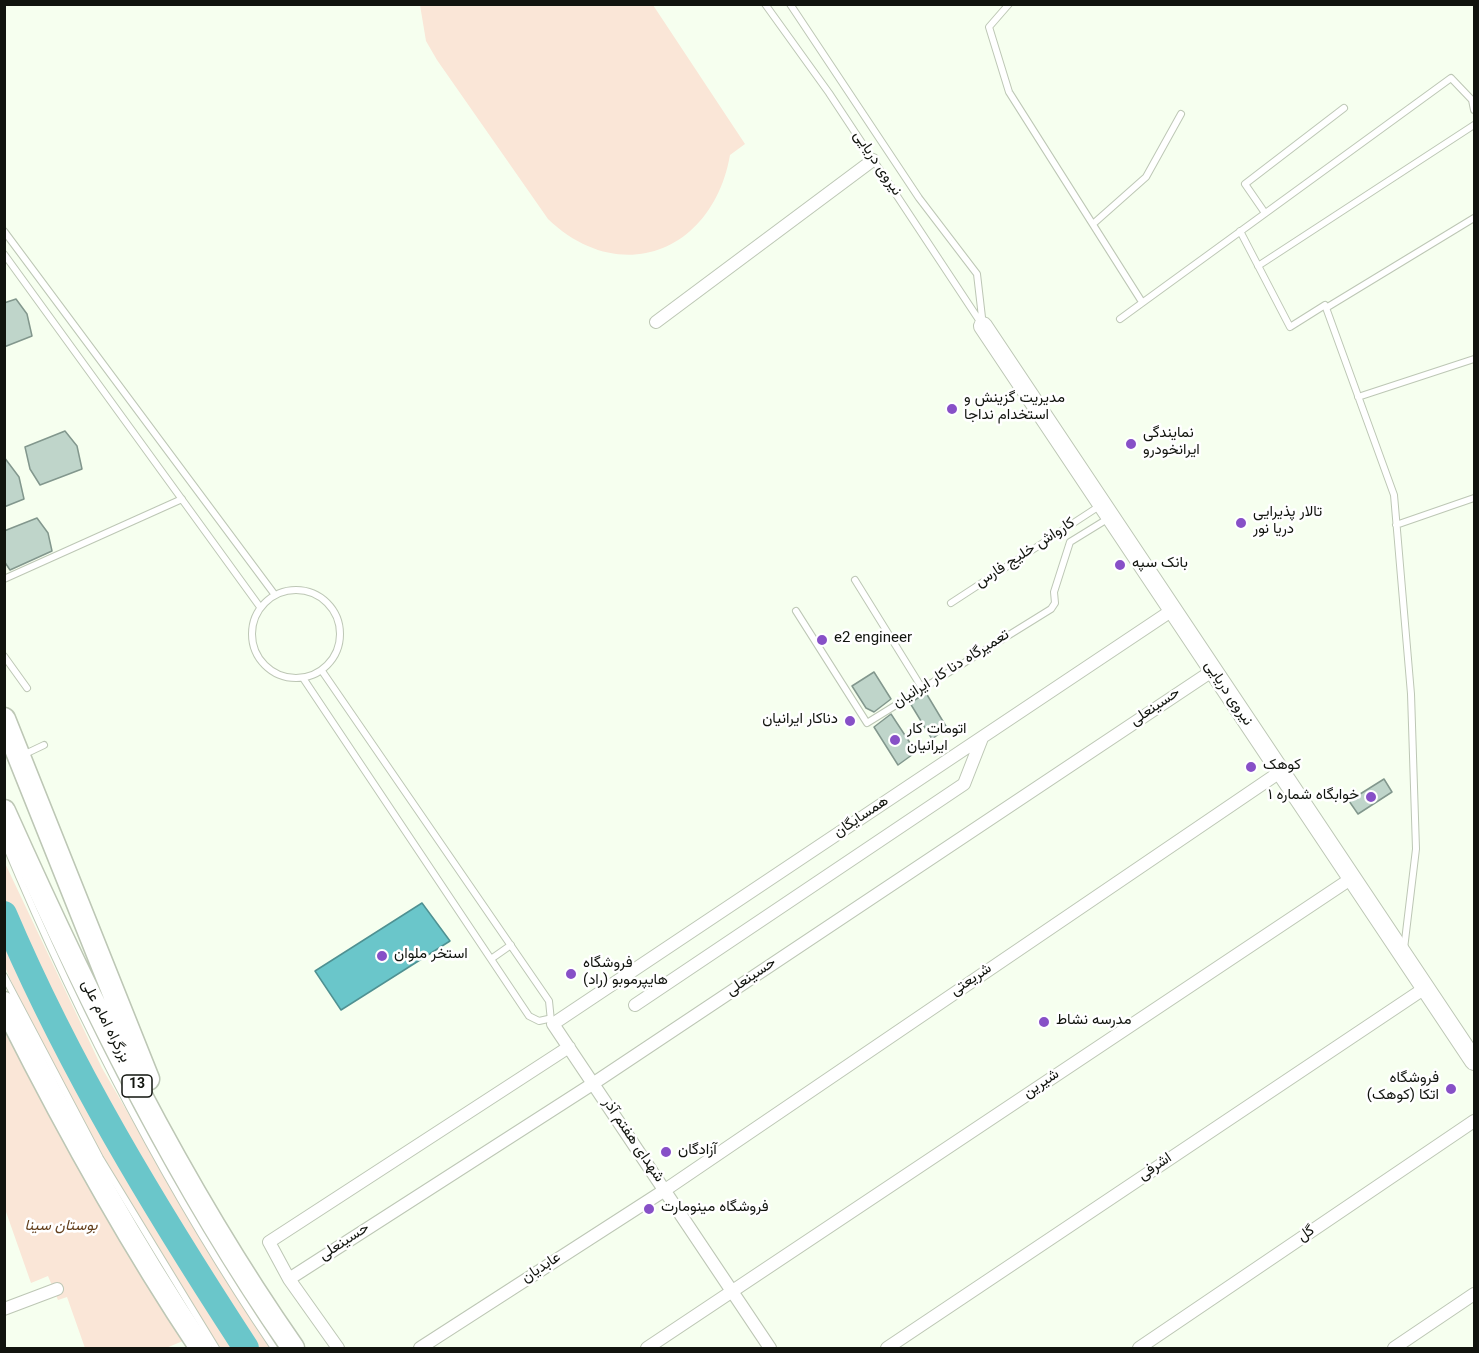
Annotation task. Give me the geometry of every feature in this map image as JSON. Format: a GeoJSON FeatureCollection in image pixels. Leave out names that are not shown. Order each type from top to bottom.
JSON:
{"type":"FeatureCollection","features":[{"type":"Feature","properties":{"kind":"highway"},"geometry":{"type":"LineString","coordinates":[[4,719],[143,1065],[207,1212]]}},
{"type":"Feature","properties":{"kind":"highway","name":"بزرگراه امام علی"},"geometry":{"type":"LineString","coordinates":[[4,811],[88,993],[236,1264],[293,1348]]}},
{"type":"Feature","properties":{"kind":"highway"},"geometry":{"type":"LineString","coordinates":[[4,1003],[108,1196],[201,1348]]}},
{"type":"Feature","properties":{"kind":"main road","name":"نیروی دریایی"},"geometry":{"type":"LineString","coordinates":[[983,326],[1171,611],[1473,1057]]}},
{"type":"Feature","properties":{"kind":"street"},"geometry":{"type":"LineString","coordinates":[[656,322],[873,160]]}},
{"type":"Feature","properties":{"kind":"street","name":"همسایگان"},"geometry":{"type":"LineString","coordinates":[[551,1022],[1171,611]]}},
{"type":"Feature","properties":{"kind":"street","name":"حسینعلی"},"geometry":{"type":"LineString","coordinates":[[288,1280],[594,1083],[1212,671]]}},
{"type":"Feature","properties":{"kind":"street"},"geometry":{"type":"LineString","coordinates":[[635,1005],[964,784],[982,738]]}},
{"type":"Feature","properties":{"kind":"street","name":"شریعتی"},"geometry":{"type":"LineString","coordinates":[[665,1190],[1280,772]]}},
{"type":"Feature","properties":{"kind":"street","name":"شیرین"},"geometry":{"type":"LineString","coordinates":[[647,1348],[1352,879]]}},
{"type":"Feature","properties":{"kind":"street","name":"اشرفی"},"geometry":{"type":"LineString","coordinates":[[887,1348],[1425,988]]}},
{"type":"Feature","properties":{"kind":"street","name":"شهدای هفتم آذر"},"geometry":{"type":"LineString","coordinates":[[551,1022],[770,1348]]}},
{"type":"Feature","properties":{"kind":"street"},"geometry":{"type":"LineString","coordinates":[[338,1348],[288,1280],[269,1242],[568,1047]]}},
{"type":"Feature","properties":{"kind":"street","name":"گل"},"geometry":{"type":"LineString","coordinates":[[1139,1348],[1474,1121]]}},
{"type":"Feature","properties":{"kind":"street","name":"عابدیان"},"geometry":{"type":"LineString","coordinates":[[420,1348],[665,1190]]}},
{"type":"Feature","properties":{"kind":"street"},"geometry":{"type":"LineString","coordinates":[[4,1309],[57,1289]]}},
{"type":"Feature","properties":{"kind":"street"},"geometry":{"type":"LineString","coordinates":[[1394,1348],[1474,1294]]}},
{"type":"Feature","properties":{"kind":"lane","name":"نیروی دریایی"},"geometry":{"type":"LineString","coordinates":[[765,4],[873,160],[983,326]]}},
{"type":"Feature","properties":{"kind":"lane","name":"نیروی دریایی"},"geometry":{"type":"LineString","coordinates":[[790,4],[920,198],[977,274],[983,326]]}},
{"type":"Feature","properties":{"kind":"lane"},"geometry":{"type":"LineString","coordinates":[[1009,4],[989,27],[1009,92],[1142,302]]}},
{"type":"Feature","properties":{"kind":"lane"},"geometry":{"type":"LineString","coordinates":[[1120,319],[1451,78],[1472,100],[1474,110]]}},
{"type":"Feature","properties":{"kind":"lane"},"geometry":{"type":"LineString","coordinates":[[1265,213],[1245,184],[1344,108]]}},
{"type":"Feature","properties":{"kind":"lane"},"geometry":{"type":"LineString","coordinates":[[1093,224],[1146,177],[1181,114]]}},
{"type":"Feature","properties":{"kind":"lane"},"geometry":{"type":"LineString","coordinates":[[1258,266],[1474,125]]}},
{"type":"Feature","properties":{"kind":"lane"},"geometry":{"type":"LineString","coordinates":[[1326,308],[1474,218]]}},
{"type":"Feature","properties":{"kind":"lane"},"geometry":{"type":"LineString","coordinates":[[4,231],[275,596]]}},
{"type":"Feature","properties":{"kind":"lane"},"geometry":{"type":"LineString","coordinates":[[1240,231],[1290,327],[1325,305],[1394,495],[1412,694],[1416,849],[1404,956]]}},
{"type":"Feature","properties":{"kind":"lane"},"geometry":{"type":"LineString","coordinates":[[4,254],[260,607]]}},
{"type":"Feature","properties":{"kind":"lane"},"geometry":{"type":"LineString","coordinates":[[1358,397],[1474,359]]}},
{"type":"Feature","properties":{"kind":"lane"},"geometry":{"type":"LineString","coordinates":[[1396,525],[1474,498]]}},
{"type":"Feature","properties":{"kind":"lane"},"geometry":{"type":"LineString","coordinates":[[4,579],[182,499]]}},
{"type":"Feature","properties":{"kind":"lane","name":"کارواش خلیج فارس"},"geometry":{"type":"LineString","coordinates":[[951,603],[1105,511]]}},
{"type":"Feature","properties":{"kind":"lane","name":"تعمیرگاه دنا کار ایرانیان"},"geometry":{"type":"LineString","coordinates":[[796,611],[867,723],[1051,609],[1055,603],[1054,592],[1070,542],[1105,511]]}},
{"type":"Feature","properties":{"kind":"lane"},"geometry":{"type":"LineString","coordinates":[[855,580],[922,688]]}},
{"type":"Feature","properties":{"kind":"lane"},"geometry":{"type":"LineString","coordinates":[[300,590],[315,594],[328,603],[337,615],[341,630],[339,646],[333,660],[322,671],[303,678],[281,676],[269,670],[259,660],[253,647],[251,633],[254,620],[260,607],[275,596],[285,591],[300,590]]}},
{"type":"Feature","properties":{"kind":"lane"},"geometry":{"type":"LineString","coordinates":[[4,656],[27,688]]}},
{"type":"Feature","properties":{"kind":"lane"},"geometry":{"type":"LineString","coordinates":[[303,678],[530,1016],[539,1021],[551,1022],[549,1001],[322,671]]}},
{"type":"Feature","properties":{"kind":"lane"},"geometry":{"type":"LineString","coordinates":[[20,757],[44,745]]}},
{"type":"Feature","properties":{"kind":"lane"},"geometry":{"type":"LineString","coordinates":[[4,841],[94,1044],[133,1117],[274,1348]]}},
{"type":"Feature","properties":{"kind":"lane"},"geometry":{"type":"LineString","coordinates":[[491,959],[511,945]]}},
{"type":"Feature","properties":{"kind":"lane"},"geometry":{"type":"LineString","coordinates":[[4,976],[100,1158],[216,1348]]}},
{"type":"Feature","properties":{"kind":"green space"},"geometry":{"type":"Polygon","coordinates":[[[420,5],[653,5],[745,144],[730,155],[720,188],[705,216],[684,236],[660,249],[633,255],[604,252],[576,240],[548,219],[437,60],[426,41],[420,5]]]}},
{"type":"Feature","properties":{"kind":"green space"},"geometry":{"type":"Polygon","coordinates":[[[4,861],[102,1068],[210,1255],[271,1348],[221,1348],[204,1325],[100,1151],[34,1033],[5,967],[4,861]]]}},
{"type":"Feature","properties":{"kind":"green space","name":"بوستان سینا"},"geometry":{"type":"Polygon","coordinates":[[[4,1022],[101,1206],[183,1341],[166,1348],[85,1348],[67,1297],[58,1300],[48,1276],[31,1283],[5,1209],[4,1022]]]}},
{"type":"Feature","properties":{"kind":"water","name":"استخر ملوان"},"geometry":{"type":"Polygon","coordinates":[[[422,903],[450,941],[341,1010],[315,971],[422,903]]]}},
{"type":"Feature","properties":{"kind":"building"},"geometry":{"type":"Polygon","coordinates":[[[16,299],[27,314],[32,336],[4,347],[4,303],[16,299]]]}},
{"type":"Feature","properties":{"kind":"building"},"geometry":{"type":"Polygon","coordinates":[[[65,431],[77,446],[82,469],[40,485],[30,469],[25,447],[65,431]]]}},
{"type":"Feature","properties":{"kind":"building"},"geometry":{"type":"Polygon","coordinates":[[[4,457],[19,477],[24,499],[4,507],[4,457]]]}},
{"type":"Feature","properties":{"kind":"building"},"geometry":{"type":"Polygon","coordinates":[[[37,518],[48,533],[52,551],[10,570],[4,561],[4,531],[37,518]]]}},
{"type":"Feature","properties":{"kind":"building"},"geometry":{"type":"Polygon","coordinates":[[[874,672],[891,699],[874,712],[866,708],[852,686],[874,672]]]}},
{"type":"Feature","properties":{"kind":"building"},"geometry":{"type":"Polygon","coordinates":[[[926,693],[947,728],[932,739],[910,703],[926,693]]]}},
{"type":"Feature","properties":{"kind":"building","name":"اتومات کار ایرانیان"},"geometry":{"type":"Polygon","coordinates":[[[891,714],[916,752],[898,765],[874,727],[891,714]]]}},
{"type":"Feature","properties":{"kind":"building","name":"خوابگاه شماره ۱"},"geometry":{"type":"Polygon","coordinates":[[[1384,779],[1392,792],[1358,814],[1349,801],[1384,779]]]}},
{"type":"Feature","properties":{"kind":"waterway"},"geometry":{"type":"LineString","coordinates":[[4,914],[29,971],[85,1082],[179,1243],[246,1348]]}},
{"type":"Feature","properties":{"kind":"place","name":"مدیریت گزینش و استخدام نداجا"},"geometry":{"type":"Point","coordinates":[952,409]}},
{"type":"Feature","properties":{"kind":"place","name":"نمایندگی ایرانخودرو"},"geometry":{"type":"Point","coordinates":[1131,444]}},
{"type":"Feature","properties":{"kind":"place","name":"تالار پذیرایی دریا نور"},"geometry":{"type":"Point","coordinates":[1241,523]}},
{"type":"Feature","properties":{"kind":"place","name":"بانک سپه"},"geometry":{"type":"Point","coordinates":[1120,565]}},
{"type":"Feature","properties":{"kind":"place","name":"e2 engineer"},"geometry":{"type":"Point","coordinates":[822,640]}},
{"type":"Feature","properties":{"kind":"place","name":"دناکار ایرانیان"},"geometry":{"type":"Point","coordinates":[850,721]}},
{"type":"Feature","properties":{"kind":"place","name":"اتومات کار ایرانیان"},"geometry":{"type":"Point","coordinates":[895,740]}},
{"type":"Feature","properties":{"kind":"place","name":"کوهک"},"geometry":{"type":"Point","coordinates":[1251,767]}},
{"type":"Feature","properties":{"kind":"place","name":"خوابگاه شماره ۱"},"geometry":{"type":"Point","coordinates":[1371,797]}},
{"type":"Feature","properties":{"kind":"place","name":"استخر ملوان"},"geometry":{"type":"Point","coordinates":[382,956]}},
{"type":"Feature","properties":{"kind":"place","name":"فروشگاه هایپرموبو (راد)"},"geometry":{"type":"Point","coordinates":[571,974]}},
{"type":"Feature","properties":{"kind":"place","name":"مدرسه نشاط"},"geometry":{"type":"Point","coordinates":[1044,1022]}},
{"type":"Feature","properties":{"kind":"place","name":"فروشگاه اتکا (کوهک)"},"geometry":{"type":"Point","coordinates":[1451,1089]}},
{"type":"Feature","properties":{"kind":"place","name":"آزادگان"},"geometry":{"type":"Point","coordinates":[666,1152]}},
{"type":"Feature","properties":{"kind":"place","name":"فروشگاه مینومارت"},"geometry":{"type":"Point","coordinates":[649,1209]}}]}
